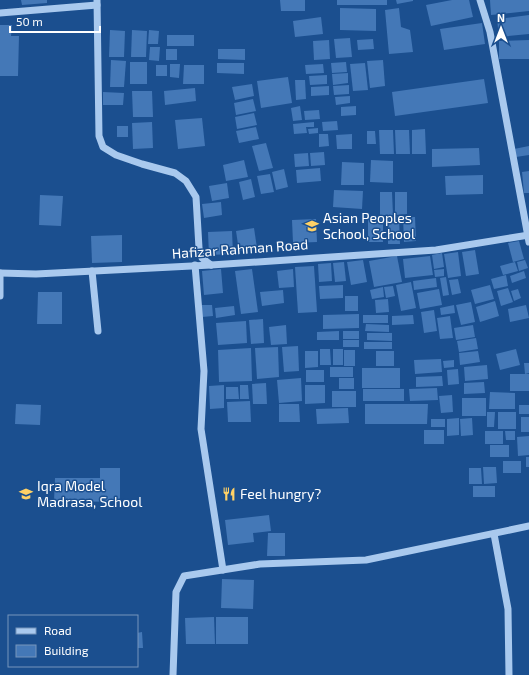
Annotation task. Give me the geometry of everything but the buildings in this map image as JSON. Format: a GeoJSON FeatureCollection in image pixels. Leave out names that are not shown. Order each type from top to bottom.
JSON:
{"type":"FeatureCollection","features":[{"type":"Feature","properties":{"kind":"street"},"geometry":{"type":"LineString","coordinates":[[480,0],[490,32],[529,238]]}},
{"type":"Feature","properties":{"kind":"street"},"geometry":{"type":"LineString","coordinates":[[0,13],[97,3],[99,136],[102,148],[135,162],[175,173],[186,181],[196,197],[199,248],[202,258],[211,265]]}},
{"type":"Feature","properties":{"kind":"street","name":"Hafizar Rahman Road"},"geometry":{"type":"LineString","coordinates":[[0,273],[36,274],[211,265],[436,250],[529,238]]}},
{"type":"Feature","properties":{"kind":"street"},"geometry":{"type":"LineString","coordinates":[[195,266],[204,371],[201,429],[223,570]]}},
{"type":"Feature","properties":{"kind":"street"},"geometry":{"type":"LineString","coordinates":[[92,271],[98,332]]}},
{"type":"Feature","properties":{"kind":"street"},"geometry":{"type":"LineString","coordinates":[[0,273],[0,296]]}},
{"type":"Feature","properties":{"kind":"street"},"geometry":{"type":"LineString","coordinates":[[173,675],[176,592],[184,576],[260,564],[366,560],[529,526]]}},
{"type":"Feature","properties":{"kind":"street"},"geometry":{"type":"LineString","coordinates":[[494,534],[508,609],[509,675]]}},
{"type":"Feature","properties":{"kind":"place","name":"Asian Peoples School, School"},"geometry":{"type":"Point","coordinates":[312,226]}},
{"type":"Feature","properties":{"kind":"place","name":"Iqra Model Madrasa, School"},"geometry":{"type":"Point","coordinates":[26,494]}},
{"type":"Feature","properties":{"kind":"place","name":"Feel hungry?"},"geometry":{"type":"Point","coordinates":[229,494]}}]}
